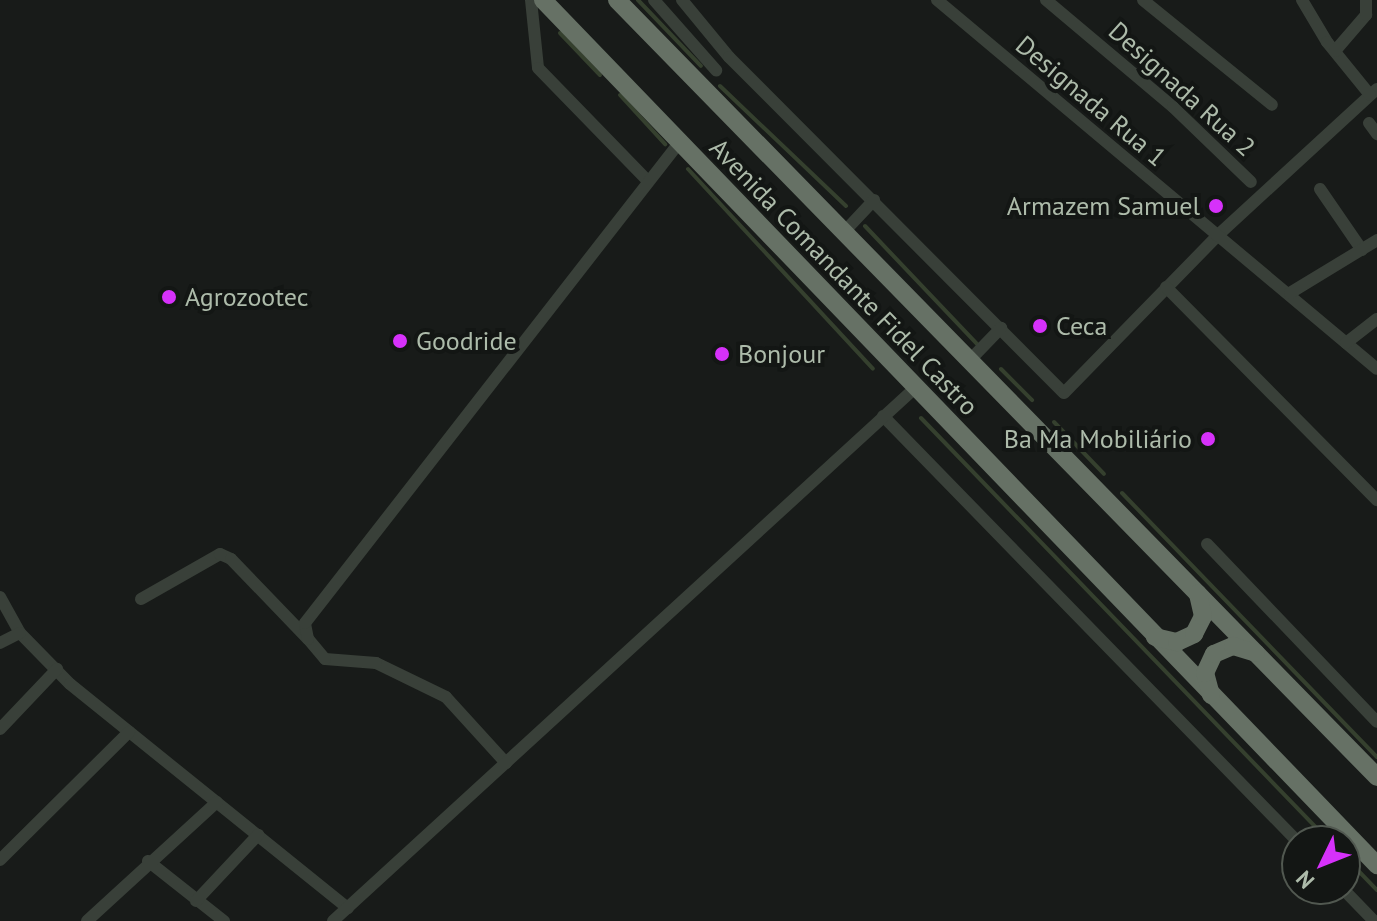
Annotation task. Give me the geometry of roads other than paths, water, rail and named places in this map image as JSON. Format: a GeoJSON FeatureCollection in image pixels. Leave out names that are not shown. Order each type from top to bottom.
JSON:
{"type":"FeatureCollection","features":[{"type":"Feature","properties":{"kind":"highway","name":"Avenida Comandante Fidel Castro"},"geometry":{"type":"LineString","coordinates":[[543,0],[1149,633],[1377,865]]}},
{"type":"Feature","properties":{"kind":"highway","name":"Avenida Comandante Fidel Castro"},"geometry":{"type":"LineString","coordinates":[[617,0],[1377,777]]}},
{"type":"Feature","properties":{"kind":"highway"},"geometry":{"type":"LineString","coordinates":[[1149,633],[1172,642],[1194,634],[1204,611],[1195,588]]}},
{"type":"Feature","properties":{"kind":"highway"},"geometry":{"type":"LineString","coordinates":[[1213,698],[1205,673],[1214,654],[1238,646],[1258,655]]}},
{"type":"Feature","properties":{"kind":"street"},"geometry":{"type":"LineString","coordinates":[[531,0],[538,68],[646,179]]}},
{"type":"Feature","properties":{"kind":"street"},"geometry":{"type":"LineString","coordinates":[[654,0],[716,70]]}},
{"type":"Feature","properties":{"kind":"street"},"geometry":{"type":"LineString","coordinates":[[682,0],[729,57],[1064,393],[1217,236],[1374,92],[1335,51],[1302,0]]}},
{"type":"Feature","properties":{"kind":"street","name":"Designada Rua 2"},"geometry":{"type":"LineString","coordinates":[[1046,0],[1141,79],[1251,182]]}},
{"type":"Feature","properties":{"kind":"street"},"geometry":{"type":"LineString","coordinates":[[1143,0],[1272,105]]}},
{"type":"Feature","properties":{"kind":"street"},"geometry":{"type":"LineString","coordinates":[[1335,51],[1366,15],[1366,0]]}},
{"type":"Feature","properties":{"kind":"street","name":"Designada Rua 1"},"geometry":{"type":"LineString","coordinates":[[942,2],[1377,369]]}},
{"type":"Feature","properties":{"kind":"street"},"geometry":{"type":"LineString","coordinates":[[701,86],[729,57]]}},
{"type":"Feature","properties":{"kind":"street"},"geometry":{"type":"LineString","coordinates":[[1369,123],[1377,134]]}},
{"type":"Feature","properties":{"kind":"street"},"geometry":{"type":"LineString","coordinates":[[308,639],[308,618],[646,179],[679,143]]}},
{"type":"Feature","properties":{"kind":"street"},"geometry":{"type":"LineString","coordinates":[[1320,189],[1362,250]]}},
{"type":"Feature","properties":{"kind":"street"},"geometry":{"type":"LineString","coordinates":[[844,232],[874,200]]}},
{"type":"Feature","properties":{"kind":"street"},"geometry":{"type":"LineString","coordinates":[[1290,293],[1377,240]]}},
{"type":"Feature","properties":{"kind":"street"},"geometry":{"type":"LineString","coordinates":[[1166,287],[1377,500]]}},
{"type":"Feature","properties":{"kind":"street"},"geometry":{"type":"LineString","coordinates":[[1346,343],[1377,319]]}},
{"type":"Feature","properties":{"kind":"street"},"geometry":{"type":"LineString","coordinates":[[970,360],[1001,328]]}},
{"type":"Feature","properties":{"kind":"street"},"geometry":{"type":"LineString","coordinates":[[333,921],[915,388]]}},
{"type":"Feature","properties":{"kind":"street"},"geometry":{"type":"LineString","coordinates":[[883,416],[1281,825]]}},
{"type":"Feature","properties":{"kind":"street"},"geometry":{"type":"LineString","coordinates":[[1207,544],[1377,722]]}},
{"type":"Feature","properties":{"kind":"street"},"geometry":{"type":"LineString","coordinates":[[141,599],[220,554],[231,559],[325,659],[376,663],[436,691],[506,763]]}},
{"type":"Feature","properties":{"kind":"street"},"geometry":{"type":"LineString","coordinates":[[0,597],[20,633],[57,669],[129,732],[348,908]]}},
{"type":"Feature","properties":{"kind":"street"},"geometry":{"type":"LineString","coordinates":[[0,643],[20,633]]}},
{"type":"Feature","properties":{"kind":"street"},"geometry":{"type":"LineString","coordinates":[[0,729],[57,669]]}},
{"type":"Feature","properties":{"kind":"street"},"geometry":{"type":"LineString","coordinates":[[0,860],[129,732]]}},
{"type":"Feature","properties":{"kind":"street"},"geometry":{"type":"LineString","coordinates":[[87,921],[148,861],[217,802]]}},
{"type":"Feature","properties":{"kind":"street"},"geometry":{"type":"LineString","coordinates":[[196,901],[258,835]]}},
{"type":"Feature","properties":{"kind":"street"},"geometry":{"type":"LineString","coordinates":[[148,861],[224,921]]}},
{"type":"Feature","properties":{"kind":"street"},"geometry":{"type":"LineString","coordinates":[[1358,905],[1374,921]]}},
{"type":"Feature","properties":{"kind":"waterway"},"geometry":{"type":"LineString","coordinates":[[638,0],[701,66]]}},
{"type":"Feature","properties":{"kind":"waterway"},"geometry":{"type":"LineString","coordinates":[[560,33],[600,75]]}},
{"type":"Feature","properties":{"kind":"waterway"},"geometry":{"type":"LineString","coordinates":[[720,86],[846,206]]}},
{"type":"Feature","properties":{"kind":"waterway"},"geometry":{"type":"LineString","coordinates":[[620,95],[665,144]]}},
{"type":"Feature","properties":{"kind":"waterway"},"geometry":{"type":"LineString","coordinates":[[688,169],[873,369]]}},
{"type":"Feature","properties":{"kind":"waterway"},"geometry":{"type":"LineString","coordinates":[[865,226],[978,345]]}},
{"type":"Feature","properties":{"kind":"waterway"},"geometry":{"type":"LineString","coordinates":[[1001,369],[1032,400]]}},
{"type":"Feature","properties":{"kind":"waterway"},"geometry":{"type":"LineString","coordinates":[[921,418],[1314,825]]}},
{"type":"Feature","properties":{"kind":"waterway"},"geometry":{"type":"LineString","coordinates":[[1054,422],[1104,474]]}},
{"type":"Feature","properties":{"kind":"waterway"},"geometry":{"type":"LineString","coordinates":[[1122,493],[1377,757]]}},
{"type":"Feature","properties":{"kind":"waterway"},"geometry":{"type":"LineString","coordinates":[[1361,874],[1377,890]]}},
{"type":"Feature","properties":{"kind":"place","name":"Armazem Samuel"},"geometry":{"type":"Point","coordinates":[1216,206]}},
{"type":"Feature","properties":{"kind":"place","name":"Agrozootec"},"geometry":{"type":"Point","coordinates":[169,297]}},
{"type":"Feature","properties":{"kind":"place","name":"Ceca"},"geometry":{"type":"Point","coordinates":[1040,326]}},
{"type":"Feature","properties":{"kind":"place","name":"Goodride"},"geometry":{"type":"Point","coordinates":[400,341]}},
{"type":"Feature","properties":{"kind":"place","name":"Bonjour"},"geometry":{"type":"Point","coordinates":[722,354]}},
{"type":"Feature","properties":{"kind":"place","name":"Ba Ma Mobiliário"},"geometry":{"type":"Point","coordinates":[1208,439]}}]}
